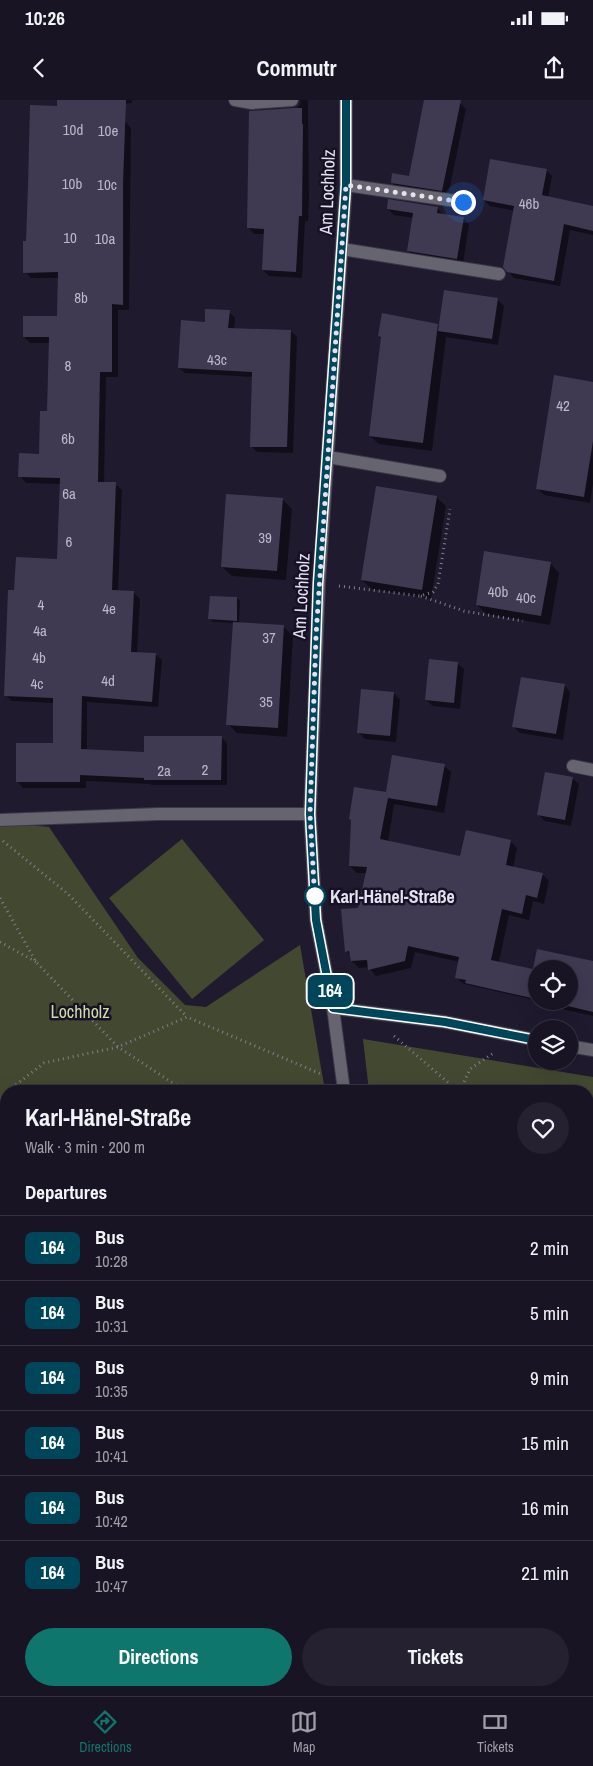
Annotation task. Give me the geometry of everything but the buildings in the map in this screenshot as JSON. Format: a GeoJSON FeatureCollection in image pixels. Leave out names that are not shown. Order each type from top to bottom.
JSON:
{"type":"FeatureCollection","features":[{"type":"Feature","properties":{"kind":"street"},"geometry":{"type":"LineString","coordinates":[[235,100],[252,103],[292,100]]}},
{"type":"Feature","properties":{"kind":"street","name":"Am Lochholz"},"geometry":{"type":"LineString","coordinates":[[344,1085],[333,1008],[316,920],[310,814],[318,583],[346,185],[346,100]]}},
{"type":"Feature","properties":{"kind":"street"},"geometry":{"type":"LineString","coordinates":[[346,185],[463,202]]}},
{"type":"Feature","properties":{"kind":"street"},"geometry":{"type":"LineString","coordinates":[[342,249],[499,274]]}},
{"type":"Feature","properties":{"kind":"street"},"geometry":{"type":"LineString","coordinates":[[328,457],[440,476]]}},
{"type":"Feature","properties":{"kind":"street"},"geometry":{"type":"LineString","coordinates":[[572,766],[593,770]]}},
{"type":"Feature","properties":{"kind":"street"},"geometry":{"type":"LineString","coordinates":[[0,820],[158,814],[310,814]]}},
{"type":"Feature","properties":{"kind":"street"},"geometry":{"type":"LineString","coordinates":[[333,1008],[445,1022],[528,1039]]}},
{"type":"Feature","properties":{"kind":"street"},"geometry":{"type":"LineString","coordinates":[[578,1048],[593,1050]]}},
{"type":"Feature","properties":{"kind":"path"},"geometry":{"type":"LineString","coordinates":[[420,596],[433,592],[438,584],[450,509]]}},
{"type":"Feature","properties":{"kind":"path"},"geometry":{"type":"LineString","coordinates":[[318,583],[420,596],[464,611],[523,621]]}},
{"type":"Feature","properties":{"kind":"path"},"geometry":{"type":"LineString","coordinates":[[0,838],[68,894],[187,1017],[340,1085]]}},
{"type":"Feature","properties":{"kind":"path"},"geometry":{"type":"LineString","coordinates":[[0,898],[36,962],[118,1046],[176,1085]]}},
{"type":"Feature","properties":{"kind":"path"},"geometry":{"type":"LineString","coordinates":[[0,942],[36,962]]}},
{"type":"Feature","properties":{"kind":"path"},"geometry":{"type":"LineString","coordinates":[[367,1013],[452,1085]]}},
{"type":"Feature","properties":{"kind":"path"},"geometry":{"type":"LineString","coordinates":[[16,1085],[44,1063],[118,1046],[187,1017]]}},
{"type":"Feature","properties":{"kind":"path"},"geometry":{"type":"LineString","coordinates":[[462,1085],[470,1069],[518,1037]]}},
{"type":"Feature","properties":{"kind":"green space","name":"Lochholz"},"geometry":{"type":"Polygon","coordinates":[[[0,822],[49,827],[138,958],[185,1005],[206,1007],[300,945],[324,1085],[0,1085],[0,822]]]}},
{"type":"Feature","properties":{"kind":"green space"},"geometry":{"type":"Polygon","coordinates":[[[182,839],[264,940],[192,999],[109,898],[182,839]]]}},
{"type":"Feature","properties":{"kind":"green space"},"geometry":{"type":"Polygon","coordinates":[[[363,1039],[528,1066],[528,1070],[551,1070],[593,1077],[593,1085],[368,1085],[363,1039]]]}},
{"type":"Feature","properties":{"kind":"bus line","name":"164"},"geometry":{"type":"LineString","coordinates":[[346,100],[346,185],[318,583],[310,814],[316,920],[333,1008],[445,1022],[528,1039]]}},
{"type":"Feature","properties":{"kind":"place","name":"Karl-Hänel-Straße"},"geometry":{"type":"Point","coordinates":[315,896]}},
{"type":"Feature","properties":{"kind":"route"},"geometry":{"type":"LineString","coordinates":[[315,896],[315,902],[310,814],[318,583],[346,185],[463,202]]}}]}
